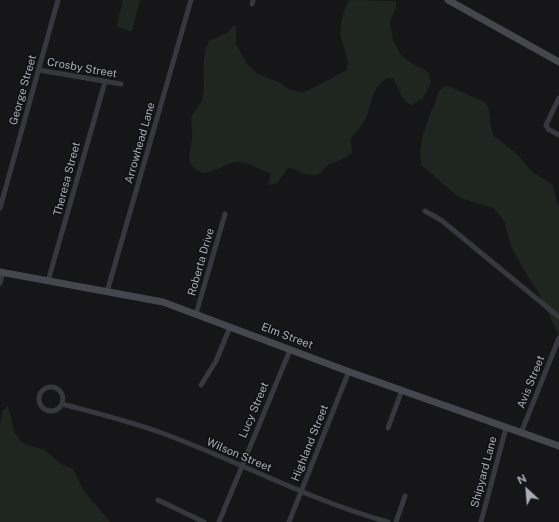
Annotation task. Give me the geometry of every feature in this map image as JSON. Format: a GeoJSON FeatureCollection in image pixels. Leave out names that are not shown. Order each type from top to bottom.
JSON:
{"type":"FeatureCollection","features":[{"type":"Feature","properties":{"kind":"street","name":"George Street"},"geometry":{"type":"LineString","coordinates":[[0,208],[58,0]]}},
{"type":"Feature","properties":{"kind":"street","name":"Arrowhead Lane"},"geometry":{"type":"LineString","coordinates":[[107,292],[191,0]]}},
{"type":"Feature","properties":{"kind":"street"},"geometry":{"type":"LineString","coordinates":[[448,0],[559,62]]}},
{"type":"Feature","properties":{"kind":"street","name":"Crosby Street"},"geometry":{"type":"LineString","coordinates":[[39,70],[121,84]]}},
{"type":"Feature","properties":{"kind":"street","name":"Theresa Street"},"geometry":{"type":"LineString","coordinates":[[48,281],[105,82]]}},
{"type":"Feature","properties":{"kind":"street"},"geometry":{"type":"LineString","coordinates":[[559,98],[546,125],[548,129],[559,135]]}},
{"type":"Feature","properties":{"kind":"street"},"geometry":{"type":"LineString","coordinates":[[425,211],[441,220],[559,317]]}},
{"type":"Feature","properties":{"kind":"street","name":"Roberta Drive"},"geometry":{"type":"LineString","coordinates":[[196,314],[225,214]]}},
{"type":"Feature","properties":{"kind":"street","name":"Elm Street"},"geometry":{"type":"LineString","coordinates":[[1,272],[163,302],[290,350],[559,446]]}},
{"type":"Feature","properties":{"kind":"street"},"geometry":{"type":"LineString","coordinates":[[0,283],[1,272]]}},
{"type":"Feature","properties":{"kind":"street"},"geometry":{"type":"LineString","coordinates":[[201,385],[216,361],[230,327]]}},
{"type":"Feature","properties":{"kind":"street","name":"Avis Street"},"geometry":{"type":"LineString","coordinates":[[521,433],[559,338]]}},
{"type":"Feature","properties":{"kind":"street","name":"Lucy Street"},"geometry":{"type":"LineString","coordinates":[[219,522],[290,350]]}},
{"type":"Feature","properties":{"kind":"street","name":"Highland Street"},"geometry":{"type":"LineString","coordinates":[[289,522],[348,371]]}},
{"type":"Feature","properties":{"kind":"street"},"geometry":{"type":"LineString","coordinates":[[47,387],[55,387],[62,392],[62,404],[57,409],[46,409],[40,400],[41,393],[47,387]]}},
{"type":"Feature","properties":{"kind":"street"},"geometry":{"type":"LineString","coordinates":[[388,428],[402,390]]}},
{"type":"Feature","properties":{"kind":"street","name":"Wilson Street"},"geometry":{"type":"LineString","coordinates":[[62,404],[163,433],[350,512],[388,522]]}},
{"type":"Feature","properties":{"kind":"street","name":"Shipyard Lane"},"geometry":{"type":"LineString","coordinates":[[481,522],[506,428]]}},
{"type":"Feature","properties":{"kind":"street"},"geometry":{"type":"LineString","coordinates":[[396,522],[405,496]]}},
{"type":"Feature","properties":{"kind":"street"},"geometry":{"type":"LineString","coordinates":[[158,500],[204,522]]}},
{"type":"Feature","properties":{"kind":"shaded area"},"geometry":{"type":"Polygon","coordinates":[[[123,0],[140,0],[132,31],[118,27],[117,25],[123,0]]]}},
{"type":"Feature","properties":{"kind":"shaded area"},"geometry":{"type":"Polygon","coordinates":[[[349,0],[396,1],[396,8],[390,22],[393,40],[401,55],[428,72],[431,82],[423,98],[412,105],[408,103],[403,98],[393,79],[387,78],[381,83],[374,93],[364,122],[351,139],[352,153],[330,164],[321,173],[316,175],[301,173],[288,168],[277,183],[268,185],[271,174],[246,163],[237,162],[203,173],[194,168],[191,165],[189,156],[192,142],[191,119],[202,98],[204,88],[205,54],[209,41],[227,33],[233,26],[236,26],[236,44],[247,64],[258,74],[281,83],[290,90],[302,92],[309,90],[347,70],[347,59],[340,32],[344,10],[349,0]]]}},
{"type":"Feature","properties":{"kind":"shaded area"},"geometry":{"type":"Polygon","coordinates":[[[448,86],[485,102],[489,109],[491,128],[494,136],[518,155],[532,172],[552,184],[559,207],[559,336],[538,292],[511,246],[504,221],[499,214],[493,208],[460,198],[422,166],[420,157],[422,138],[425,128],[439,91],[443,87],[448,86]]]}},
{"type":"Feature","properties":{"kind":"shaded area"},"geometry":{"type":"Polygon","coordinates":[[[8,405],[14,431],[20,440],[25,444],[45,450],[61,464],[73,469],[84,491],[110,522],[0,522],[0,424],[3,411],[8,405]]]}}]}
